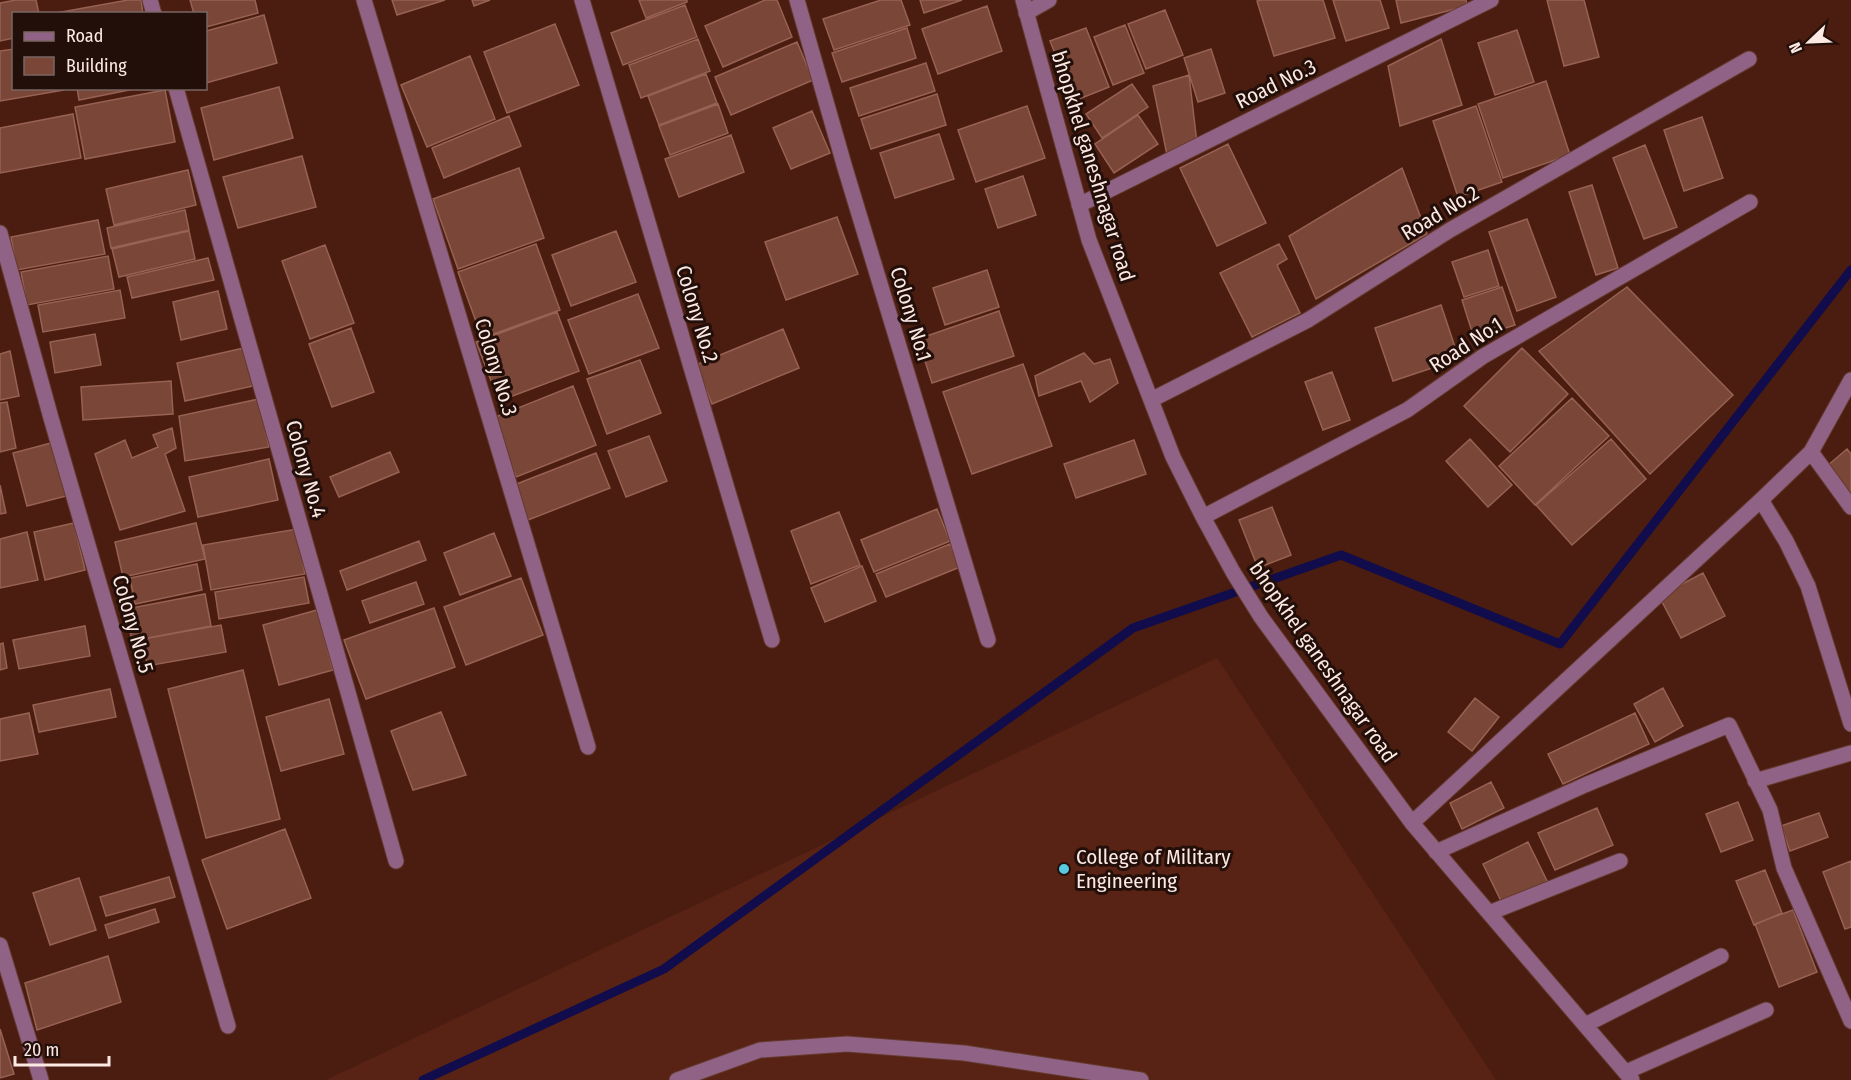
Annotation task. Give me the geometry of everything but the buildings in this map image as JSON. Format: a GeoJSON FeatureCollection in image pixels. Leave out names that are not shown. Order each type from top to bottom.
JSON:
{"type":"FeatureCollection","features":[{"type":"Feature","properties":{"kind":"street","name":"Colony No.3"},"geometry":{"type":"LineString","coordinates":[[364,0],[588,747]]}},
{"type":"Feature","properties":{"kind":"street","name":"Colony No.2"},"geometry":{"type":"LineString","coordinates":[[582,0],[772,640]]}},
{"type":"Feature","properties":{"kind":"street","name":"Colony No.1"},"geometry":{"type":"LineString","coordinates":[[797,0],[845,168],[988,640]]}},
{"type":"Feature","properties":{"kind":"street"},"geometry":{"type":"LineString","coordinates":[[1025,6],[1049,0]]}},
{"type":"Feature","properties":{"kind":"street","name":"Road No.3"},"geometry":{"type":"LineString","coordinates":[[1079,205],[1491,0]]}},
{"type":"Feature","properties":{"kind":"street","name":"bhopkhel ganeshnagar road"},"geometry":{"type":"LineString","coordinates":[[1025,6],[1089,240],[1173,457],[1233,572],[1262,617],[1412,823],[1629,1076]]}},
{"type":"Feature","properties":{"kind":"street","name":"Road No.2"},"geometry":{"type":"LineString","coordinates":[[1150,400],[1308,320],[1450,230],[1749,59]]}},
{"type":"Feature","properties":{"kind":"street","name":"Colony No.4"},"geometry":{"type":"LineString","coordinates":[[177,90],[396,861]]}},
{"type":"Feature","properties":{"kind":"street","name":"Road No.1"},"geometry":{"type":"LineString","coordinates":[[1203,518],[1407,410],[1482,357],[1750,202]]}},
{"type":"Feature","properties":{"kind":"street","name":"Colony No.5"},"geometry":{"type":"LineString","coordinates":[[0,233],[54,429],[228,1026]]}},
{"type":"Feature","properties":{"kind":"street"},"geometry":{"type":"LineString","coordinates":[[1412,823],[1810,452],[1851,380]]}},
{"type":"Feature","properties":{"kind":"street"},"geometry":{"type":"LineString","coordinates":[[1810,452],[1851,507]]}},
{"type":"Feature","properties":{"kind":"street"},"geometry":{"type":"LineString","coordinates":[[1761,500],[1795,557],[1808,586],[1851,724]]}},
{"type":"Feature","properties":{"kind":"street"},"geometry":{"type":"LineString","coordinates":[[1437,852],[1585,785],[1729,725],[1770,810],[1784,868],[1851,1021]]}},
{"type":"Feature","properties":{"kind":"street"},"geometry":{"type":"LineString","coordinates":[[1755,781],[1851,753]]}},
{"type":"Feature","properties":{"kind":"street"},"geometry":{"type":"LineString","coordinates":[[1489,913],[1620,861]]}},
{"type":"Feature","properties":{"kind":"street"},"geometry":{"type":"LineString","coordinates":[[0,945],[41,1079]]}},
{"type":"Feature","properties":{"kind":"street"},"geometry":{"type":"LineString","coordinates":[[1585,1025],[1721,956]]}},
{"type":"Feature","properties":{"kind":"street"},"geometry":{"type":"LineString","coordinates":[[1629,1076],[1766,1010]]}},
{"type":"Feature","properties":{"kind":"street"},"geometry":{"type":"LineString","coordinates":[[676,1080],[760,1050],[846,1044],[964,1053],[1141,1080]]}},
{"type":"Feature","properties":{"kind":"shaded area","name":"College of Military Engineering"},"geometry":{"type":"Polygon","coordinates":[[[1217,658],[1496,1080],[326,1080],[1217,658]]]}},
{"type":"Feature","properties":{"kind":"waterway"},"geometry":{"type":"LineString","coordinates":[[423,1080],[664,969],[1133,628],[1341,555],[1560,644],[1851,270]]}},
{"type":"Feature","properties":{"kind":"place","name":"College of Military Engineering"},"geometry":{"type":"Point","coordinates":[1064,869]}}]}
